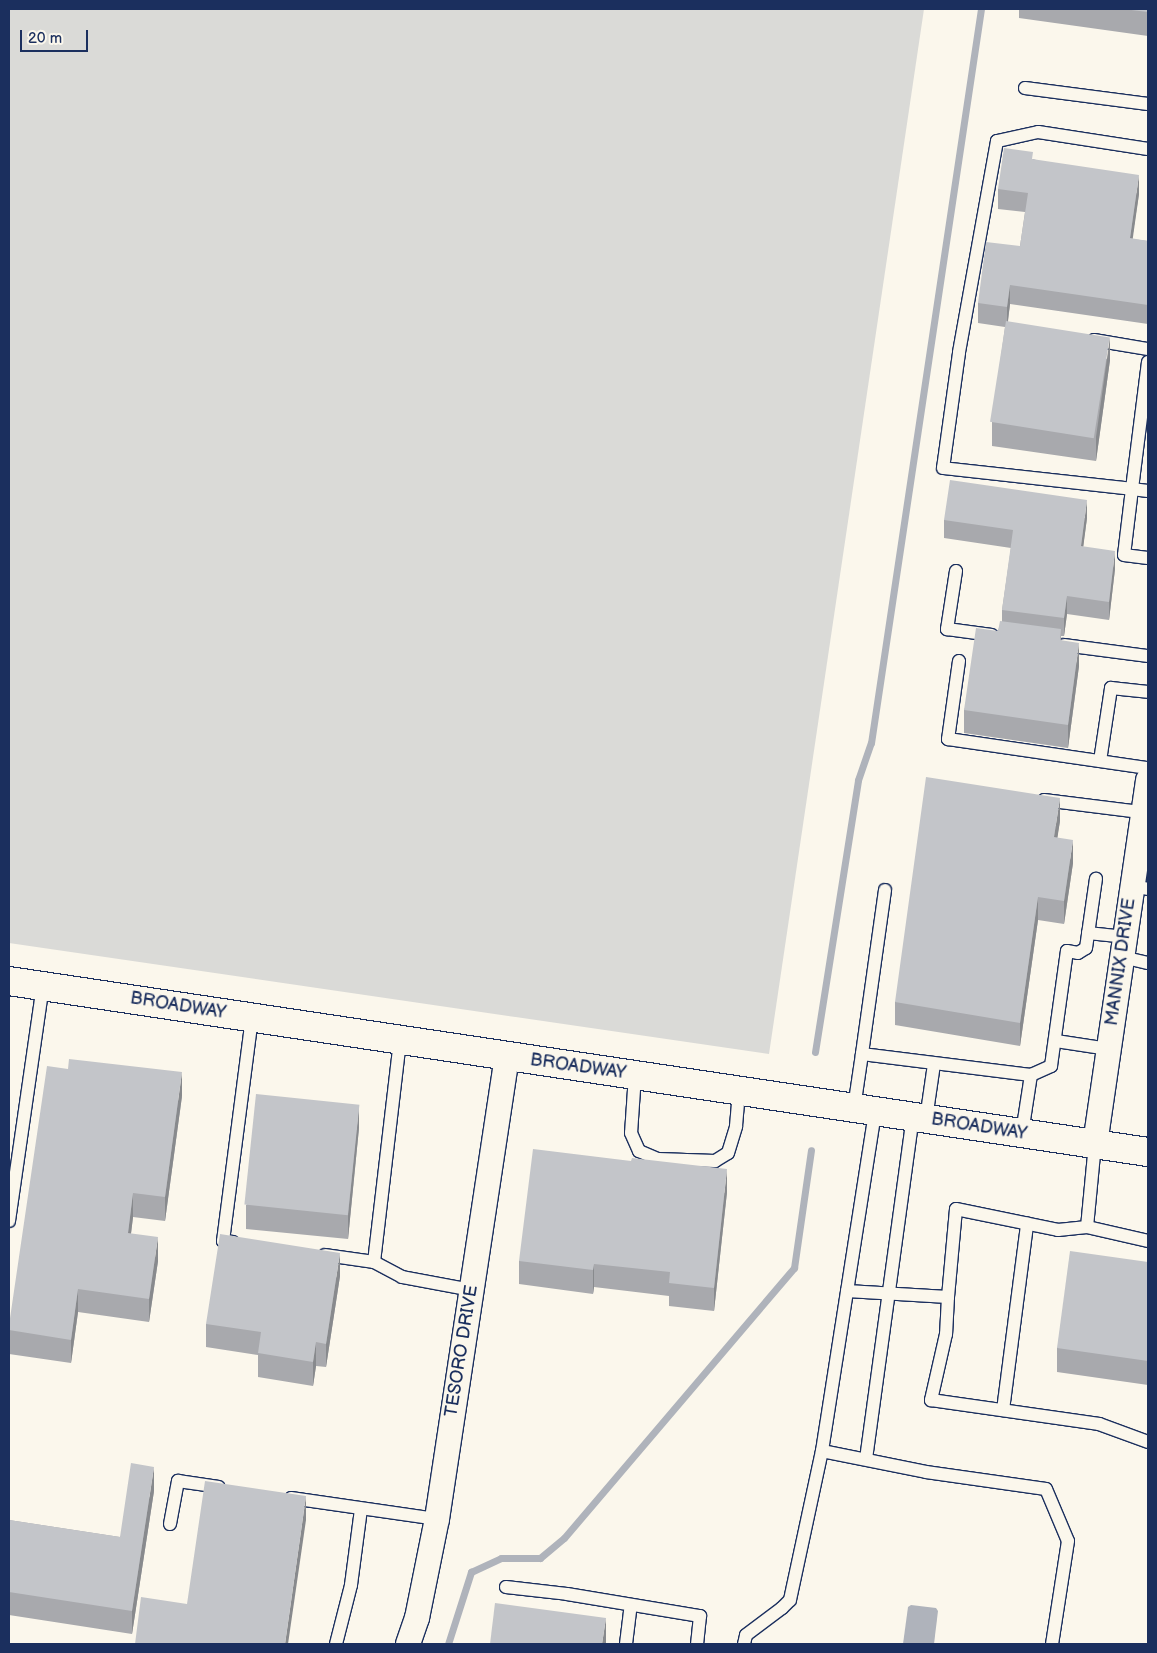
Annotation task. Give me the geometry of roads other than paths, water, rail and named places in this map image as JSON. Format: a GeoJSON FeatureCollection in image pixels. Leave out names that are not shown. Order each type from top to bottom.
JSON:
{"type":"FeatureCollection","features":[{"type":"Feature","properties":{"kind":"main road","name":"BROADWAY"},"geometry":{"type":"LineString","coordinates":[[9,981],[1148,1152]]}},
{"type":"Feature","properties":{"kind":"street","name":"MANNIX DRIVE"},"geometry":{"type":"LineString","coordinates":[[1094,1144],[1123,947],[1140,887],[1148,780]]}},
{"type":"Feature","properties":{"kind":"street","name":"TESORO DRIVE"},"geometry":{"type":"LineString","coordinates":[[408,1644],[417,1618],[437,1520],[507,1056]]}},
{"type":"Feature","properties":{"kind":"lane"},"geometry":{"type":"LineString","coordinates":[[1025,88],[1148,104]]}},
{"type":"Feature","properties":{"kind":"lane"},"geometry":{"type":"LineString","coordinates":[[1148,149],[1038,132],[997,141],[959,353],[943,468],[1148,491]]}},
{"type":"Feature","properties":{"kind":"lane"},"geometry":{"type":"LineString","coordinates":[[1083,339],[1148,349]]}},
{"type":"Feature","properties":{"kind":"lane"},"geometry":{"type":"LineString","coordinates":[[1148,362],[1124,555],[1148,558]]}},
{"type":"Feature","properties":{"kind":"lane"},"geometry":{"type":"LineString","coordinates":[[956,571],[947,629],[1005,637]]}},
{"type":"Feature","properties":{"kind":"lane"},"geometry":{"type":"LineString","coordinates":[[1053,643],[1148,656]]}},
{"type":"Feature","properties":{"kind":"lane"},"geometry":{"type":"LineString","coordinates":[[959,661],[948,739],[1148,768]]}},
{"type":"Feature","properties":{"kind":"lane"},"geometry":{"type":"LineString","coordinates":[[1100,761],[1111,688],[1148,692]]}},
{"type":"Feature","properties":{"kind":"lane"},"geometry":{"type":"LineString","coordinates":[[1033,799],[1146,813]]}},
{"type":"Feature","properties":{"kind":"lane"},"geometry":{"type":"LineString","coordinates":[[862,1054],[1031,1076],[1051,1066],[1056,1042],[1067,951],[1078,953],[1086,948],[1096,879]]}},
{"type":"Feature","properties":{"kind":"lane"},"geometry":{"type":"LineString","coordinates":[[744,1644],[746,1635],[790,1600],[822,1451],[847,1291],[865,1110],[862,1054],[885,890]]}},
{"type":"Feature","properties":{"kind":"lane"},"geometry":{"type":"LineString","coordinates":[[1088,933],[1123,947],[1148,963]]}},
{"type":"Feature","properties":{"kind":"lane"},"geometry":{"type":"LineString","coordinates":[[9,1221],[43,986]]}},
{"type":"Feature","properties":{"kind":"lane"},"geometry":{"type":"LineString","coordinates":[[242,1243],[223,1241],[252,1018]]}},
{"type":"Feature","properties":{"kind":"lane"},"geometry":{"type":"LineString","coordinates":[[374,1262],[400,1040]]}},
{"type":"Feature","properties":{"kind":"lane"},"geometry":{"type":"LineString","coordinates":[[1056,1042],[1108,1049]]}},
{"type":"Feature","properties":{"kind":"lane"},"geometry":{"type":"LineString","coordinates":[[866,1459],[888,1294],[919,1118],[934,1064]]}},
{"type":"Feature","properties":{"kind":"lane"},"geometry":{"type":"LineString","coordinates":[[634,1075],[631,1133],[639,1151],[658,1159],[716,1161],[728,1153],[736,1126],[739,1090]]}},
{"type":"Feature","properties":{"kind":"lane"},"geometry":{"type":"LineString","coordinates":[[1022,1133],[1031,1076]]}},
{"type":"Feature","properties":{"kind":"lane"},"geometry":{"type":"LineString","coordinates":[[1087,1227],[1094,1144]]}},
{"type":"Feature","properties":{"kind":"lane"},"geometry":{"type":"LineString","coordinates":[[1148,1241],[1087,1227],[1058,1230],[956,1209],[946,1334],[931,1400],[1099,1424],[1148,1442]]}},
{"type":"Feature","properties":{"kind":"lane"},"geometry":{"type":"LineString","coordinates":[[1003,1410],[1027,1224]]}},
{"type":"Feature","properties":{"kind":"lane"},"geometry":{"type":"LineString","coordinates":[[308,1252],[374,1262],[402,1277],[472,1290]]}},
{"type":"Feature","properties":{"kind":"lane"},"geometry":{"type":"LineString","coordinates":[[847,1291],[948,1297]]}},
{"type":"Feature","properties":{"kind":"lane"},"geometry":{"type":"LineString","coordinates":[[822,1451],[926,1472],[1046,1489],[1068,1541],[1052,1644]]}},
{"type":"Feature","properties":{"kind":"lane"},"geometry":{"type":"LineString","coordinates":[[170,1524],[178,1481],[236,1490]]}},
{"type":"Feature","properties":{"kind":"lane"},"geometry":{"type":"LineString","coordinates":[[274,1496],[437,1520]]}},
{"type":"Feature","properties":{"kind":"lane"},"geometry":{"type":"LineString","coordinates":[[336,1644],[351,1584],[361,1509]]}},
{"type":"Feature","properties":{"kind":"lane"},"geometry":{"type":"LineString","coordinates":[[506,1587],[567,1594],[700,1616],[697,1644]]}},
{"type":"Feature","properties":{"kind":"lane"},"geometry":{"type":"LineString","coordinates":[[626,1644],[631,1605]]}},
{"type":"Feature","properties":{"kind":"waterway"},"geometry":{"type":"LineString","coordinates":[[815,1052],[858,780],[871,743],[981,9]]}},
{"type":"Feature","properties":{"kind":"waterway"},"geometry":{"type":"LineString","coordinates":[[448,1644],[471,1572],[501,1558],[540,1558],[564,1538],[794,1268],[811,1150]]}}]}
